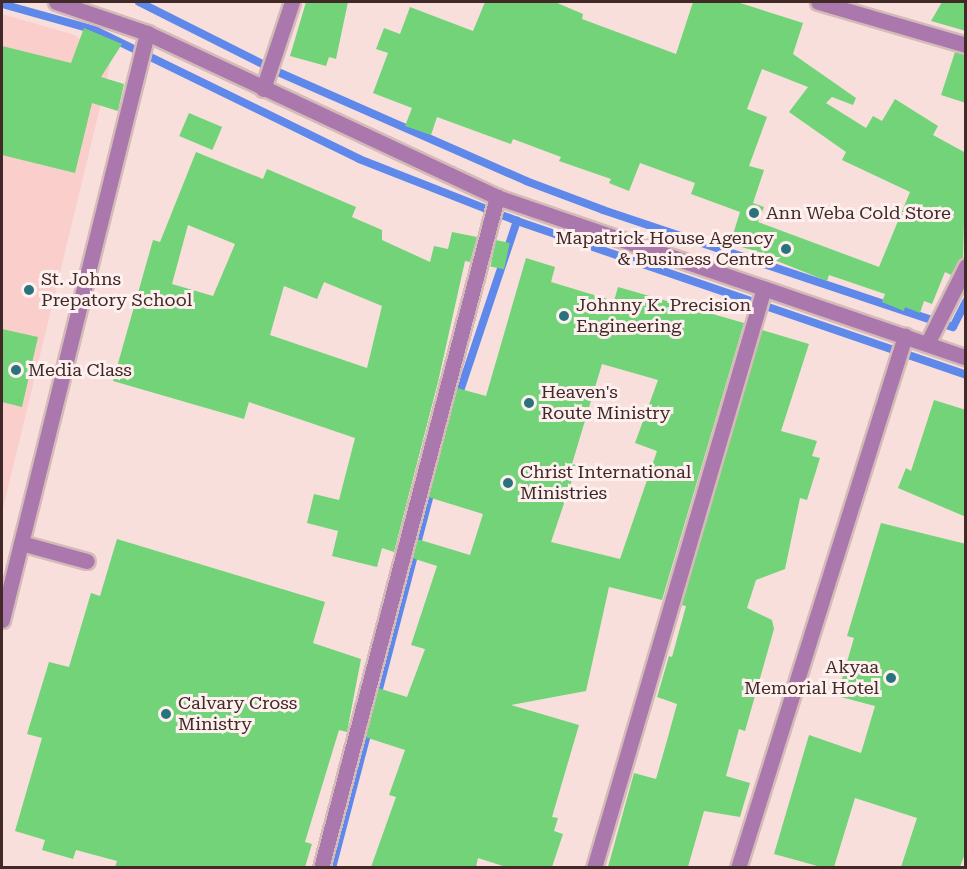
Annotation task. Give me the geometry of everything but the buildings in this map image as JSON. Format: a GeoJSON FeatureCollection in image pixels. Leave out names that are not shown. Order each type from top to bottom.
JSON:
{"type":"FeatureCollection","features":[{"type":"Feature","properties":{"kind":"street"},"geometry":{"type":"LineString","coordinates":[[56,2],[94,7],[263,89],[497,197],[966,358]]}},
{"type":"Feature","properties":{"kind":"street"},"geometry":{"type":"LineString","coordinates":[[263,89],[292,2]]}},
{"type":"Feature","properties":{"kind":"street"},"geometry":{"type":"LineString","coordinates":[[818,2],[966,45]]}},
{"type":"Feature","properties":{"kind":"street"},"geometry":{"type":"LineString","coordinates":[[2,620],[147,33]]}},
{"type":"Feature","properties":{"kind":"street"},"geometry":{"type":"LineString","coordinates":[[321,867],[497,197]]}},
{"type":"Feature","properties":{"kind":"street"},"geometry":{"type":"LineString","coordinates":[[927,344],[966,266]]}},
{"type":"Feature","properties":{"kind":"street"},"geometry":{"type":"LineString","coordinates":[[594,867],[765,288]]}},
{"type":"Feature","properties":{"kind":"street"},"geometry":{"type":"LineString","coordinates":[[738,867],[905,336]]}},
{"type":"Feature","properties":{"kind":"street"},"geometry":{"type":"LineString","coordinates":[[21,543],[87,561]]}},
{"type":"Feature","properties":{"kind":"shaded area","name":"St. Johns Prepatory School"},"geometry":{"type":"Polygon","coordinates":[[[2,14],[75,35],[110,66],[2,513],[2,14]]]}},
{"type":"Feature","properties":{"kind":"waterway"},"geometry":{"type":"LineString","coordinates":[[139,2],[278,72],[526,181],[603,210],[953,327],[966,302]]}},
{"type":"Feature","properties":{"kind":"waterway"},"geometry":{"type":"LineString","coordinates":[[2,4],[95,30],[359,159],[517,221],[966,375]]}},
{"type":"Feature","properties":{"kind":"waterway"},"geometry":{"type":"LineString","coordinates":[[458,397],[517,221]]}},
{"type":"Feature","properties":{"kind":"waterway"},"geometry":{"type":"LineString","coordinates":[[332,868],[432,488]]}},
{"type":"Feature","properties":{"kind":"place","name":"Ann Weba Cold Store"},"geometry":{"type":"Point","coordinates":[754,213]}},
{"type":"Feature","properties":{"kind":"place","name":"Mapatrick House Agency & Business Centre"},"geometry":{"type":"Point","coordinates":[786,249]}},
{"type":"Feature","properties":{"kind":"place","name":"St. Johns Prepatory School"},"geometry":{"type":"Point","coordinates":[29,290]}},
{"type":"Feature","properties":{"kind":"place","name":"Johnny K. Precision Engineering"},"geometry":{"type":"Point","coordinates":[564,316]}},
{"type":"Feature","properties":{"kind":"place","name":"Media Class"},"geometry":{"type":"Point","coordinates":[16,370]}},
{"type":"Feature","properties":{"kind":"place","name":"Heaven's Route Ministry"},"geometry":{"type":"Point","coordinates":[529,403]}},
{"type":"Feature","properties":{"kind":"place","name":"Christ International Ministries"},"geometry":{"type":"Point","coordinates":[508,483]}},
{"type":"Feature","properties":{"kind":"place","name":"Akyaa Memorial Hotel"},"geometry":{"type":"Point","coordinates":[891,678]}},
{"type":"Feature","properties":{"kind":"place","name":"Calvary Cross Ministry"},"geometry":{"type":"Point","coordinates":[166,714]}}]}
